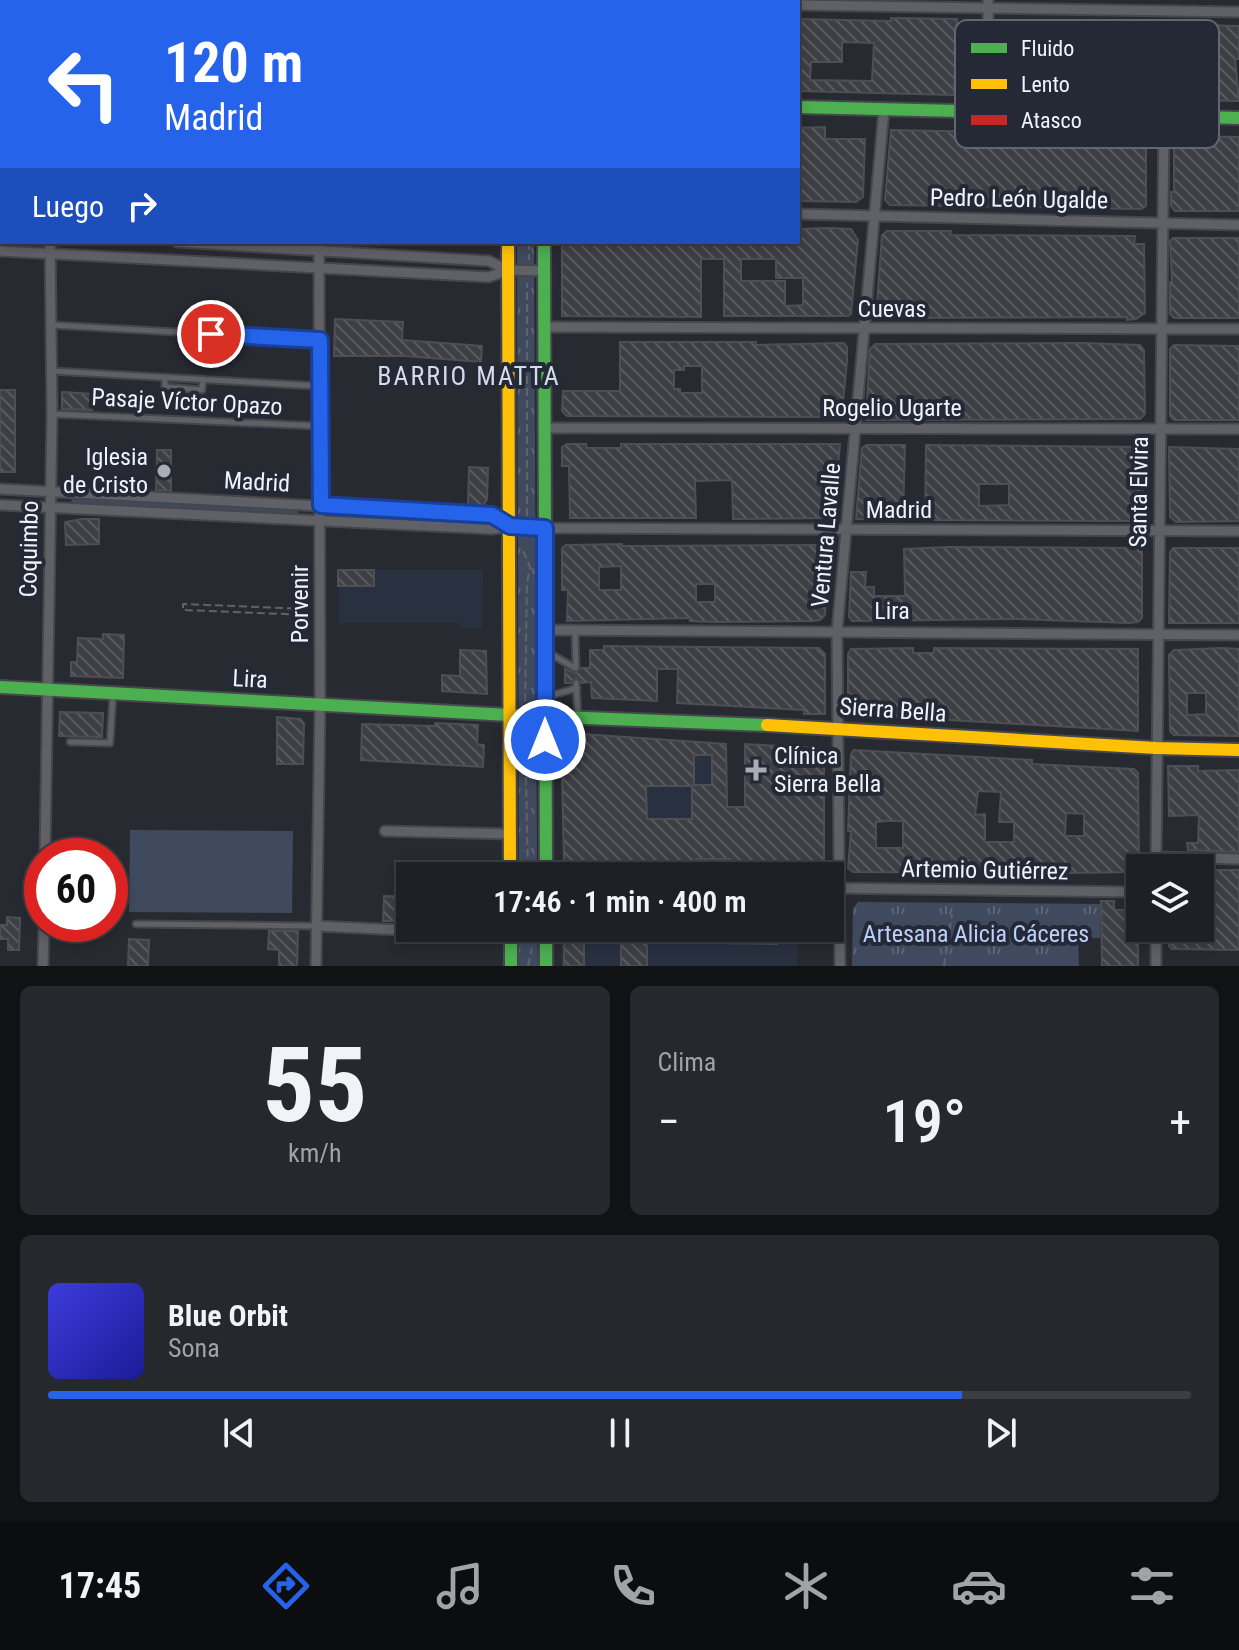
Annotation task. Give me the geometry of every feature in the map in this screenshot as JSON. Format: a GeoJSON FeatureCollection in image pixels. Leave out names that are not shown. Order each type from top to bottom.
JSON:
{"type":"FeatureCollection","features":[{"type":"Feature","properties":{"kind":"main road"},"geometry":{"type":"LineString","coordinates":[[800,107],[955,111]]}},
{"type":"Feature","properties":{"kind":"main road"},"geometry":{"type":"LineString","coordinates":[[1219,117],[1239,118]]}},
{"type":"Feature","properties":{"kind":"main road"},"geometry":{"type":"LineString","coordinates":[[508,244],[515,526],[509,715],[510,862]]}},
{"type":"Feature","properties":{"kind":"main road"},"geometry":{"type":"LineString","coordinates":[[544,244],[546,862]]}},
{"type":"Feature","properties":{"kind":"main road","name":"Lira"},"geometry":{"type":"LineString","coordinates":[[0,687],[545,716]]}},
{"type":"Feature","properties":{"kind":"main road","name":"Sierra Bella"},"geometry":{"type":"LineString","coordinates":[[545,716],[1239,750]]}},
{"type":"Feature","properties":{"kind":"main road"},"geometry":{"type":"LineString","coordinates":[[511,942],[511,966]]}},
{"type":"Feature","properties":{"kind":"main road"},"geometry":{"type":"LineString","coordinates":[[546,942],[546,966]]}},
{"type":"Feature","properties":{"kind":"street"},"geometry":{"type":"LineString","coordinates":[[800,5],[1114,5],[1239,12]]}},
{"type":"Feature","properties":{"kind":"street","name":"Ventura Lavalle"},"geometry":{"type":"LineString","coordinates":[[835,862],[837,632],[884,109]]}},
{"type":"Feature","properties":{"kind":"street","name":"Santa Elvira"},"geometry":{"type":"LineString","coordinates":[[1156,854],[1163,148]]}},
{"type":"Feature","properties":{"kind":"street","name":"Pedro León Ugalde"},"geometry":{"type":"LineString","coordinates":[[800,214],[1239,225]]}},
{"type":"Feature","properties":{"kind":"street","name":"Coquimbo"},"geometry":{"type":"LineString","coordinates":[[45,838],[52,414],[50,244]]}},
{"type":"Feature","properties":{"kind":"street"},"geometry":{"type":"LineString","coordinates":[[248,244],[319,246],[489,261],[508,270],[545,271]]}},
{"type":"Feature","properties":{"kind":"street","name":"Porvenir"},"geometry":{"type":"LineString","coordinates":[[316,966],[321,521],[319,246]]}},
{"type":"Feature","properties":{"kind":"street"},"geometry":{"type":"LineString","coordinates":[[0,251],[489,277],[508,270]]}},
{"type":"Feature","properties":{"kind":"street","name":"Cuevas"},"geometry":{"type":"LineString","coordinates":[[545,327],[1239,329]]}},
{"type":"Feature","properties":{"kind":"street","name":"Rogelio Ugarte"},"geometry":{"type":"LineString","coordinates":[[545,428],[1239,429]]}},
{"type":"Feature","properties":{"kind":"street","name":"Madrid"},"geometry":{"type":"LineString","coordinates":[[0,489],[492,515],[515,526]]}},
{"type":"Feature","properties":{"kind":"street","name":"Madrid"},"geometry":{"type":"LineString","coordinates":[[0,505],[492,529],[515,526],[1239,531]]}},
{"type":"Feature","properties":{"kind":"street","name":"Lira"},"geometry":{"type":"LineString","coordinates":[[545,630],[1239,635]]}},
{"type":"Feature","properties":{"kind":"street"},"geometry":{"type":"LineString","coordinates":[[385,831],[510,834]]}},
{"type":"Feature","properties":{"kind":"street"},"geometry":{"type":"LineString","coordinates":[[1214,860],[1239,859]]}},
{"type":"Feature","properties":{"kind":"street","name":"Artemio Gutiérrez"},"geometry":{"type":"LineString","coordinates":[[844,888],[1126,892]]}},
{"type":"Feature","properties":{"kind":"street"},"geometry":{"type":"LineString","coordinates":[[316,926],[396,928]]}},
{"type":"Feature","properties":{"kind":"street"},"geometry":{"type":"LineString","coordinates":[[43,966],[44,942]]}},
{"type":"Feature","properties":{"kind":"street","name":"Ventura Lavalle"},"geometry":{"type":"LineString","coordinates":[[838,942],[840,966]]}},
{"type":"Feature","properties":{"kind":"street"},"geometry":{"type":"LineString","coordinates":[[1156,942],[1156,966]]}},
{"type":"Feature","properties":{"kind":"lane"},"geometry":{"type":"LineString","coordinates":[[52,325],[320,340]]}},
{"type":"Feature","properties":{"kind":"lane"},"geometry":{"type":"LineString","coordinates":[[52,371],[320,386]]}},
{"type":"Feature","properties":{"kind":"lane"},"geometry":{"type":"LineString","coordinates":[[165,377],[165,387],[202,390],[203,379]]}},
{"type":"Feature","properties":{"kind":"lane","name":"Pasaje Víctor Opazo"},"geometry":{"type":"LineString","coordinates":[[52,414],[320,426]]}},
{"type":"Feature","properties":{"kind":"lane"},"geometry":{"type":"LineString","coordinates":[[545,651],[576,668],[575,631]]}},
{"type":"Feature","properties":{"kind":"lane"},"geometry":{"type":"LineString","coordinates":[[545,699],[576,685],[578,717]]}},
{"type":"Feature","properties":{"kind":"lane"},"geometry":{"type":"LineString","coordinates":[[70,742],[110,743],[113,694]]}},
{"type":"Feature","properties":{"kind":"lane"},"geometry":{"type":"LineString","coordinates":[[136,924],[316,926]]}},
{"type":"Feature","properties":{"kind":"path"},"geometry":{"type":"LineString","coordinates":[[515,526],[527,517],[526,294],[529,244]]}},
{"type":"Feature","properties":{"kind":"path"},"geometry":{"type":"LineString","coordinates":[[521,548],[530,567],[527,583],[525,701],[528,862]]}},
{"type":"Feature","properties":{"kind":"path"},"geometry":{"type":"LineString","coordinates":[[302,609],[183,604],[183,610],[303,615]]}},
{"type":"Feature","properties":{"kind":"path"},"geometry":{"type":"LineString","coordinates":[[525,701],[545,699]]}},
{"type":"Feature","properties":{"kind":"path"},"geometry":{"type":"LineString","coordinates":[[509,730],[545,732]]}},
{"type":"Feature","properties":{"kind":"path"},"geometry":{"type":"LineString","coordinates":[[944,966],[952,914]]}},
{"type":"Feature","properties":{"kind":"path"},"geometry":{"type":"LineString","coordinates":[[528,966],[533,944]]}},
{"type":"Feature","properties":{"kind":"shaded area"},"geometry":{"type":"Polygon","coordinates":[[[375,570],[483,570],[482,628],[460,628],[460,623],[338,623],[339,586],[375,587],[375,570]]]}},
{"type":"Feature","properties":{"kind":"shaded area"},"geometry":{"type":"Polygon","coordinates":[[[622,736],[727,743],[729,862],[622,862],[622,736]]]}},
{"type":"Feature","properties":{"kind":"shaded area"},"geometry":{"type":"Polygon","coordinates":[[[561,942],[797,942],[797,966],[561,966],[561,942]]]}},
{"type":"Feature","properties":{"kind":"green space"},"geometry":{"type":"Polygon","coordinates":[[[517,244],[534,244],[537,862],[519,862],[517,244]]]}},
{"type":"Feature","properties":{"kind":"green space"},"geometry":{"type":"Polygon","coordinates":[[[75,497],[296,508],[299,514],[298,517],[71,504],[75,497]]]}},
{"type":"Feature","properties":{"kind":"green space"},"geometry":{"type":"Polygon","coordinates":[[[342,511],[478,518],[478,526],[339,518],[342,511]]]}},
{"type":"Feature","properties":{"kind":"green space"},"geometry":{"type":"Polygon","coordinates":[[[130,830],[293,831],[292,913],[129,912],[130,830]]]}},
{"type":"Feature","properties":{"kind":"green space","name":"Artesana Alicia Cáceres"},"geometry":{"type":"Polygon","coordinates":[[[858,902],[1100,904],[1100,938],[1078,938],[1079,966],[852,966],[853,908],[858,902]]]}},
{"type":"Feature","properties":{"kind":"green space"},"geometry":{"type":"Polygon","coordinates":[[[519,942],[537,942],[538,966],[519,966],[519,942]]]}},
{"type":"Feature","properties":{"kind":"building"},"geometry":{"type":"Polygon","coordinates":[[[800,19],[957,19],[954,95],[800,91],[800,19]],[[842,42],[842,62],[811,62],[810,80],[872,81],[874,43],[842,42]]]}},
{"type":"Feature","properties":{"kind":"building"},"geometry":{"type":"Polygon","coordinates":[[[1219,25],[1239,26],[1239,59],[1235,59],[1239,101],[1219,101],[1219,25]]]}},
{"type":"Feature","properties":{"kind":"building"},"geometry":{"type":"Polygon","coordinates":[[[825,127],[825,139],[865,139],[863,197],[856,202],[800,201],[800,128],[825,127]]]}},
{"type":"Feature","properties":{"kind":"building"},"geometry":{"type":"Polygon","coordinates":[[[891,130],[955,131],[955,148],[1146,148],[1146,206],[1141,209],[890,205],[885,200],[891,130]]]}},
{"type":"Feature","properties":{"kind":"building"},"geometry":{"type":"Polygon","coordinates":[[[1219,137],[1239,137],[1239,211],[1175,211],[1171,206],[1171,192],[1174,192],[1174,148],[1219,148],[1219,137]]]}},
{"type":"Feature","properties":{"kind":"building"},"geometry":{"type":"Polygon","coordinates":[[[828,228],[851,229],[858,240],[851,314],[848,316],[724,316],[724,259],[701,259],[701,317],[562,316],[562,244],[800,244],[800,229],[828,228]],[[741,259],[741,281],[785,281],[785,306],[803,305],[803,278],[776,278],[776,259],[741,259]]]}},
{"type":"Feature","properties":{"kind":"building"},"geometry":{"type":"Polygon","coordinates":[[[887,231],[951,231],[950,235],[1135,236],[1134,244],[1144,244],[1145,313],[1127,320],[1127,317],[876,318],[882,235],[887,231]]]}},
{"type":"Feature","properties":{"kind":"building"},"geometry":{"type":"Polygon","coordinates":[[[1173,238],[1239,238],[1239,318],[1174,318],[1170,314],[1170,241],[1173,238]]]}},
{"type":"Feature","properties":{"kind":"building"},"geometry":{"type":"Polygon","coordinates":[[[335,319],[403,322],[402,340],[482,346],[481,362],[405,356],[334,356],[335,319]]]}},
{"type":"Feature","properties":{"kind":"building"},"geometry":{"type":"Polygon","coordinates":[[[620,342],[844,343],[847,347],[842,413],[839,417],[567,416],[562,411],[563,391],[620,391],[620,342]],[[684,366],[684,370],[674,370],[674,389],[680,389],[680,393],[702,393],[702,366],[684,366]]]}},
{"type":"Feature","properties":{"kind":"building"},"geometry":{"type":"Polygon","coordinates":[[[875,344],[1140,345],[1144,350],[1145,414],[1140,419],[866,420],[870,349],[875,344]]]}},
{"type":"Feature","properties":{"kind":"building"},"geometry":{"type":"Polygon","coordinates":[[[1174,345],[1239,346],[1239,420],[1174,420],[1170,416],[1170,349],[1174,345]]]}},
{"type":"Feature","properties":{"kind":"building"},"geometry":{"type":"Polygon","coordinates":[[[0,390],[15,390],[15,472],[0,472],[0,390]]]}},
{"type":"Feature","properties":{"kind":"building"},"geometry":{"type":"Polygon","coordinates":[[[62,392],[93,394],[92,410],[62,409],[62,392]]]}},
{"type":"Feature","properties":{"kind":"building"},"geometry":{"type":"Polygon","coordinates":[[[586,444],[587,448],[621,448],[621,444],[840,444],[833,518],[733,519],[732,480],[695,481],[696,518],[570,518],[569,466],[562,466],[562,447],[586,444]]]}},
{"type":"Feature","properties":{"kind":"building"},"geometry":{"type":"Polygon","coordinates":[[[866,445],[905,445],[903,520],[856,519],[862,448],[866,445]]]}},
{"type":"Feature","properties":{"kind":"building"},"geometry":{"type":"Polygon","coordinates":[[[926,445],[1140,447],[1143,451],[1143,517],[1138,521],[925,520],[926,445]],[[979,484],[979,506],[1009,505],[1009,484],[979,484]]]}},
{"type":"Feature","properties":{"kind":"building"},"geometry":{"type":"Polygon","coordinates":[[[1169,447],[1239,449],[1239,521],[1176,522],[1170,517],[1169,447]]]}},
{"type":"Feature","properties":{"kind":"building","name":"Iglesia de Cristo"},"geometry":{"type":"Polygon","coordinates":[[[157,450],[171,450],[171,491],[156,490],[157,450]]]}},
{"type":"Feature","properties":{"kind":"building"},"geometry":{"type":"Polygon","coordinates":[[[469,467],[488,468],[487,500],[483,505],[468,505],[469,467]]]}},
{"type":"Feature","properties":{"kind":"building"},"geometry":{"type":"Polygon","coordinates":[[[99,519],[99,544],[66,545],[65,522],[99,519]]]}},
{"type":"Feature","properties":{"kind":"building"},"geometry":{"type":"Polygon","coordinates":[[[566,545],[816,545],[816,548],[829,549],[825,615],[813,621],[715,622],[690,621],[690,618],[567,621],[568,590],[562,590],[562,548],[566,545]],[[621,566],[599,567],[599,590],[621,590],[621,566]],[[696,584],[696,602],[715,602],[715,584],[696,584]]]}},
{"type":"Feature","properties":{"kind":"building"},"geometry":{"type":"Polygon","coordinates":[[[1139,548],[1142,551],[1142,618],[1129,623],[1017,619],[852,621],[849,617],[851,572],[866,572],[865,587],[874,587],[874,596],[905,596],[904,549],[1139,548]]]}},
{"type":"Feature","properties":{"kind":"building"},"geometry":{"type":"Polygon","coordinates":[[[1173,548],[1239,548],[1239,623],[1169,623],[1170,552],[1173,548]]]}},
{"type":"Feature","properties":{"kind":"building"},"geometry":{"type":"Polygon","coordinates":[[[338,570],[374,570],[374,586],[338,586],[338,570]]]}},
{"type":"Feature","properties":{"kind":"building"},"geometry":{"type":"Polygon","coordinates":[[[103,634],[124,635],[123,678],[71,676],[71,662],[77,662],[78,638],[103,639],[103,634]]]}},
{"type":"Feature","properties":{"kind":"building"},"geometry":{"type":"Polygon","coordinates":[[[604,646],[819,648],[825,654],[825,714],[804,714],[804,710],[677,703],[678,669],[657,669],[657,701],[592,698],[591,682],[582,683],[576,678],[571,683],[565,683],[565,669],[575,673],[581,668],[590,668],[590,650],[604,650],[604,646]]]}},
{"type":"Feature","properties":{"kind":"building"},"geometry":{"type":"Polygon","coordinates":[[[913,648],[913,653],[934,653],[934,648],[1138,649],[1138,731],[848,714],[848,654],[851,649],[913,648]]]}},
{"type":"Feature","properties":{"kind":"building"},"geometry":{"type":"Polygon","coordinates":[[[1239,649],[1239,736],[1174,735],[1170,731],[1169,655],[1174,650],[1239,649]],[[1187,693],[1187,715],[1206,714],[1206,693],[1187,693]]]}},
{"type":"Feature","properties":{"kind":"building"},"geometry":{"type":"Polygon","coordinates":[[[460,650],[486,651],[487,694],[442,691],[442,675],[460,676],[460,650]]]}},
{"type":"Feature","properties":{"kind":"building"},"geometry":{"type":"Polygon","coordinates":[[[60,712],[103,713],[102,737],[59,736],[60,712]]]}},
{"type":"Feature","properties":{"kind":"building"},"geometry":{"type":"Polygon","coordinates":[[[277,717],[301,719],[304,724],[303,764],[277,764],[277,717]]]}},
{"type":"Feature","properties":{"kind":"building"},"geometry":{"type":"Polygon","coordinates":[[[435,723],[478,725],[477,744],[484,745],[483,767],[361,760],[362,724],[435,726],[435,723]]]}},
{"type":"Feature","properties":{"kind":"building"},"geometry":{"type":"Polygon","coordinates":[[[568,733],[726,744],[727,807],[745,807],[745,744],[819,748],[824,754],[824,862],[730,862],[730,859],[696,859],[696,862],[564,861],[562,738],[568,733]],[[694,755],[694,785],[712,785],[712,755],[694,755]],[[646,786],[647,819],[692,819],[692,786],[646,786]]]}},
{"type":"Feature","properties":{"kind":"building"},"geometry":{"type":"Polygon","coordinates":[[[854,750],[1032,760],[1032,764],[1134,769],[1138,773],[1139,854],[1126,854],[1126,872],[1065,873],[1065,869],[1047,869],[1047,873],[853,872],[848,868],[851,831],[848,831],[851,754],[854,750]],[[978,791],[975,815],[985,814],[985,842],[1014,842],[1014,822],[999,822],[1001,792],[978,791]],[[1066,813],[1065,836],[1084,836],[1084,814],[1066,813]],[[903,821],[876,822],[876,848],[903,848],[903,821]]]}},
{"type":"Feature","properties":{"kind":"building"},"geometry":{"type":"Polygon","coordinates":[[[1168,766],[1198,766],[1198,771],[1239,770],[1239,852],[1188,850],[1187,843],[1198,843],[1199,815],[1169,816],[1168,766]]]}},
{"type":"Feature","properties":{"kind":"building"},"geometry":{"type":"Polygon","coordinates":[[[1214,870],[1239,870],[1239,950],[1172,949],[1169,942],[1214,942],[1214,870]]]}},
{"type":"Feature","properties":{"kind":"building"},"geometry":{"type":"Polygon","coordinates":[[[384,896],[396,896],[396,921],[383,921],[384,896]]]}},
{"type":"Feature","properties":{"kind":"building"},"geometry":{"type":"Polygon","coordinates":[[[1101,901],[1114,901],[1114,910],[1126,910],[1126,942],[1138,942],[1138,966],[1102,966],[1101,901]]]}},
{"type":"Feature","properties":{"kind":"building"},"geometry":{"type":"Polygon","coordinates":[[[7,917],[20,918],[19,950],[8,950],[8,939],[0,939],[0,925],[7,925],[7,917]]]}},
{"type":"Feature","properties":{"kind":"building"},"geometry":{"type":"Polygon","coordinates":[[[269,931],[298,931],[297,966],[279,966],[279,950],[268,949],[269,931]]]}},
{"type":"Feature","properties":{"kind":"building"},"geometry":{"type":"Polygon","coordinates":[[[129,939],[149,940],[148,966],[128,966],[129,939]]]}},
{"type":"Feature","properties":{"kind":"building"},"geometry":{"type":"Polygon","coordinates":[[[564,942],[647,942],[647,966],[621,966],[621,943],[584,943],[584,966],[564,966],[564,942]]]}},
{"type":"Feature","properties":{"kind":"building"},"geometry":{"type":"Polygon","coordinates":[[[647,942],[777,942],[777,944],[647,942]]]}},
{"type":"Feature","properties":{"kind":"traffic: fast"},"geometry":{"type":"LineString","coordinates":[[800,107],[955,111]]}},
{"type":"Feature","properties":{"kind":"traffic: fast"},"geometry":{"type":"LineString","coordinates":[[1219,118],[1239,118]]}},
{"type":"Feature","properties":{"kind":"traffic: fast"},"geometry":{"type":"LineString","coordinates":[[544,244],[546,862]]}},
{"type":"Feature","properties":{"kind":"traffic: fast"},"geometry":{"type":"LineString","coordinates":[[0,687],[509,715],[767,725]]}},
{"type":"Feature","properties":{"kind":"traffic: fast"},"geometry":{"type":"LineString","coordinates":[[511,942],[511,966]]}},
{"type":"Feature","properties":{"kind":"traffic: fast"},"geometry":{"type":"LineString","coordinates":[[546,942],[546,966]]}},
{"type":"Feature","properties":{"kind":"traffic: slow"},"geometry":{"type":"LineString","coordinates":[[508,244],[510,862]]}},
{"type":"Feature","properties":{"kind":"traffic: slow"},"geometry":{"type":"LineString","coordinates":[[767,725],[1239,750]]}},
{"type":"Feature","properties":{"kind":"place","name":"Iglesia de Cristo"},"geometry":{"type":"Point","coordinates":[164,471]}},
{"type":"Feature","properties":{"kind":"place","name":"Clínica Sierra Bella"},"geometry":{"type":"Point","coordinates":[756,770]}},
{"type":"Feature","properties":{"kind":"district","name":"BARRIO MATTA"},"geometry":{"type":"Point","coordinates":[469,376]}},
{"type":"Feature","properties":{"kind":"route"},"geometry":{"type":"LineString","coordinates":[[211,334],[320,340],[321,505],[492,515],[510,526],[545,528],[545,740]]}}]}
